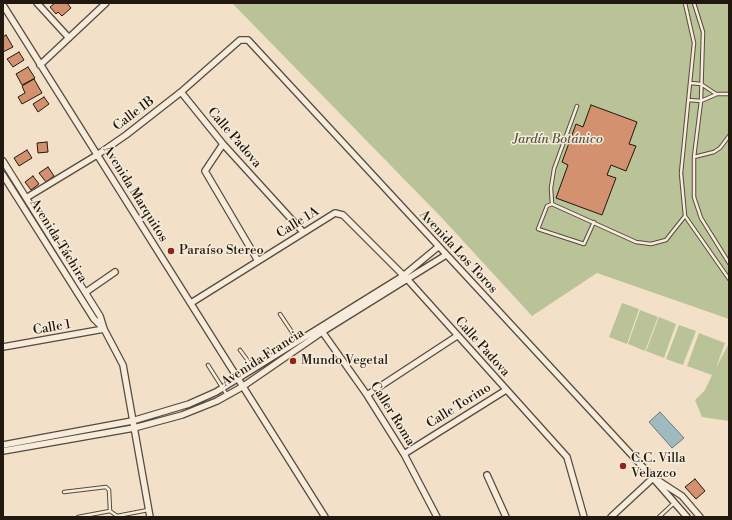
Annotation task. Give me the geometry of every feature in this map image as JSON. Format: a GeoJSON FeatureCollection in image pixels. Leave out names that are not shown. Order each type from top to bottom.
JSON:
{"type":"FeatureCollection","features":[{"type":"Feature","properties":{"kind":"street"},"geometry":{"type":"LineString","coordinates":[[37,3],[69,38]]}},
{"type":"Feature","properties":{"kind":"street"},"geometry":{"type":"LineString","coordinates":[[40,65],[104,4]]}},
{"type":"Feature","properties":{"kind":"street","name":"Avenida Marquitos"},"geometry":{"type":"LineString","coordinates":[[3,6],[325,517]]}},
{"type":"Feature","properties":{"kind":"street","name":"Calle 1B"},"geometry":{"type":"LineString","coordinates":[[26,198],[97,155],[181,92],[240,40],[248,40]]}},
{"type":"Feature","properties":{"kind":"street","name":"Avenida Los Toros"},"geometry":{"type":"LineString","coordinates":[[248,40],[653,478]]}},
{"type":"Feature","properties":{"kind":"street","name":"Calle Padova"},"geometry":{"type":"LineString","coordinates":[[181,92],[223,144],[304,232]]}},
{"type":"Feature","properties":{"kind":"street"},"geometry":{"type":"LineString","coordinates":[[223,144],[205,171],[258,261]]}},
{"type":"Feature","properties":{"kind":"street"},"geometry":{"type":"LineString","coordinates":[[3,161],[86,292],[100,316],[104,329],[123,365],[150,517]]}},
{"type":"Feature","properties":{"kind":"street","name":"Avenida Táchira"},"geometry":{"type":"LineString","coordinates":[[3,175],[94,319],[104,329]]}},
{"type":"Feature","properties":{"kind":"street","name":"Calle Padova"},"geometry":{"type":"LineString","coordinates":[[335,213],[343,215],[408,280],[566,457],[584,517]]}},
{"type":"Feature","properties":{"kind":"street","name":"Calle 1A"},"geometry":{"type":"LineString","coordinates":[[191,303],[335,213]]}},
{"type":"Feature","properties":{"kind":"street","name":"Avenida Francia"},"geometry":{"type":"LineString","coordinates":[[3,451],[134,428],[182,415],[227,395],[242,387],[321,330],[403,276],[438,247]]}},
{"type":"Feature","properties":{"kind":"street","name":"Avenida Francia"},"geometry":{"type":"LineString","coordinates":[[3,445],[132,421],[189,404],[238,380],[298,342],[408,280],[446,255]]}},
{"type":"Feature","properties":{"kind":"street"},"geometry":{"type":"LineString","coordinates":[[86,292],[116,272]]}},
{"type":"Feature","properties":{"kind":"street","name":"Calle 1"},"geometry":{"type":"LineString","coordinates":[[3,347],[104,329]]}},
{"type":"Feature","properties":{"kind":"street","name":"Caller Roma"},"geometry":{"type":"LineString","coordinates":[[321,330],[367,395],[404,454],[437,517]]}},
{"type":"Feature","properties":{"kind":"street"},"geometry":{"type":"LineString","coordinates":[[367,395],[457,336]]}},
{"type":"Feature","properties":{"kind":"street","name":"Calle Torino"},"geometry":{"type":"LineString","coordinates":[[404,454],[506,390]]}},
{"type":"Feature","properties":{"kind":"street"},"geometry":{"type":"LineString","coordinates":[[487,475],[506,517]]}},
{"type":"Feature","properties":{"kind":"street"},"geometry":{"type":"LineString","coordinates":[[653,478],[687,517]]}},
{"type":"Feature","properties":{"kind":"street"},"geometry":{"type":"LineString","coordinates":[[611,517],[653,478]]}},
{"type":"Feature","properties":{"kind":"street"},"geometry":{"type":"LineString","coordinates":[[653,478],[682,496],[700,517]]}},
{"type":"Feature","properties":{"kind":"lane"},"geometry":{"type":"LineString","coordinates":[[685,3],[694,43],[681,173],[686,216],[729,279]]}},
{"type":"Feature","properties":{"kind":"lane"},"geometry":{"type":"LineString","coordinates":[[694,3],[703,32],[700,101],[694,158],[694,197],[701,218],[729,263]]}},
{"type":"Feature","properties":{"kind":"lane"},"geometry":{"type":"LineString","coordinates":[[691,82],[701,84],[717,94]]}},
{"type":"Feature","properties":{"kind":"lane"},"geometry":{"type":"LineString","coordinates":[[688,100],[700,101],[717,94],[729,94]]}},
{"type":"Feature","properties":{"kind":"lane"},"geometry":{"type":"LineString","coordinates":[[552,204],[551,188],[554,169],[577,106]]}},
{"type":"Feature","properties":{"kind":"lane"},"geometry":{"type":"LineString","coordinates":[[694,158],[714,152],[720,148],[729,136]]}},
{"type":"Feature","properties":{"kind":"lane"},"geometry":{"type":"LineString","coordinates":[[594,222],[584,244],[538,229],[547,206],[552,204],[594,222],[636,242],[651,244],[666,240],[686,216]]}},
{"type":"Feature","properties":{"kind":"lane"},"geometry":{"type":"LineString","coordinates":[[280,314],[298,342]]}},
{"type":"Feature","properties":{"kind":"lane"},"geometry":{"type":"LineString","coordinates":[[240,350],[254,369]]}},
{"type":"Feature","properties":{"kind":"lane"},"geometry":{"type":"LineString","coordinates":[[208,365],[227,395]]}},
{"type":"Feature","properties":{"kind":"lane"},"geometry":{"type":"LineString","coordinates":[[64,492],[106,487],[108,490],[110,511],[117,517],[148,510]]}},
{"type":"Feature","properties":{"kind":"lane"},"geometry":{"type":"LineString","coordinates":[[659,517],[674,503]]}},
{"type":"Feature","properties":{"kind":"lane"},"geometry":{"type":"LineString","coordinates":[[78,517],[110,511]]}},
{"type":"Feature","properties":{"kind":"green space","name":"Jardín Botánico"},"geometry":{"type":"Polygon","coordinates":[[[232,3],[729,3],[729,319],[597,273],[532,316],[442,218],[232,3]]]}},
{"type":"Feature","properties":{"kind":"green space"},"geometry":{"type":"Polygon","coordinates":[[[622,303],[639,309],[627,344],[609,337],[622,303]]]}},
{"type":"Feature","properties":{"kind":"green space"},"geometry":{"type":"Polygon","coordinates":[[[640,310],[658,317],[645,351],[628,344],[640,310]]]}},
{"type":"Feature","properties":{"kind":"green space"},"geometry":{"type":"Polygon","coordinates":[[[659,317],[676,324],[664,358],[646,351],[659,317]]]}},
{"type":"Feature","properties":{"kind":"green space"},"geometry":{"type":"Polygon","coordinates":[[[679,325],[696,331],[683,365],[666,359],[679,325]]]}},
{"type":"Feature","properties":{"kind":"green space"},"geometry":{"type":"Polygon","coordinates":[[[699,333],[725,343],[716,368],[729,343],[729,421],[702,417],[695,400],[705,390],[712,375],[687,366],[699,333]]]}},
{"type":"Feature","properties":{"kind":"water"},"geometry":{"type":"Polygon","coordinates":[[[660,412],[684,438],[672,448],[649,422],[660,412]]]}},
{"type":"Feature","properties":{"kind":"building"},"geometry":{"type":"Polygon","coordinates":[[[55,3],[67,3],[71,8],[62,16],[58,12],[56,14],[50,7],[55,3]]]}},
{"type":"Feature","properties":{"kind":"building"},"geometry":{"type":"Polygon","coordinates":[[[6,35],[13,47],[3,52],[3,37],[6,35]]]}},
{"type":"Feature","properties":{"kind":"building"},"geometry":{"type":"Polygon","coordinates":[[[19,52],[24,60],[13,67],[7,59],[19,52]]]}},
{"type":"Feature","properties":{"kind":"building"},"geometry":{"type":"Polygon","coordinates":[[[28,67],[35,78],[22,85],[16,74],[28,67]]]}},
{"type":"Feature","properties":{"kind":"building"},"geometry":{"type":"Polygon","coordinates":[[[34,79],[42,93],[22,104],[18,97],[25,93],[22,86],[34,79]]]}},
{"type":"Feature","properties":{"kind":"building"},"geometry":{"type":"Polygon","coordinates":[[[44,97],[49,104],[38,112],[33,104],[44,97]]]}},
{"type":"Feature","properties":{"kind":"building"},"geometry":{"type":"Polygon","coordinates":[[[591,105],[637,122],[629,144],[636,146],[626,171],[611,165],[607,175],[616,178],[602,215],[556,198],[568,165],[562,162],[576,124],[583,127],[591,105]]]}},
{"type":"Feature","properties":{"kind":"building"},"geometry":{"type":"Polygon","coordinates":[[[47,142],[48,152],[38,153],[37,143],[47,142]]]}},
{"type":"Feature","properties":{"kind":"building"},"geometry":{"type":"Polygon","coordinates":[[[27,150],[32,158],[19,166],[14,158],[27,150]]]}},
{"type":"Feature","properties":{"kind":"building"},"geometry":{"type":"Polygon","coordinates":[[[48,167],[54,176],[46,182],[39,173],[48,167]]]}},
{"type":"Feature","properties":{"kind":"building"},"geometry":{"type":"Polygon","coordinates":[[[33,176],[39,184],[31,190],[25,182],[33,176]]]}},
{"type":"Feature","properties":{"kind":"building"},"geometry":{"type":"Polygon","coordinates":[[[695,479],[705,491],[696,499],[685,487],[695,479]]]}},
{"type":"Feature","properties":{"kind":"place","name":"Paraíso Stereo"},"geometry":{"type":"Point","coordinates":[171,251]}},
{"type":"Feature","properties":{"kind":"place","name":"Mundo Vegetal"},"geometry":{"type":"Point","coordinates":[293,361]}},
{"type":"Feature","properties":{"kind":"place","name":"C.C. Villa Velazco"},"geometry":{"type":"Point","coordinates":[623,466]}}]}
